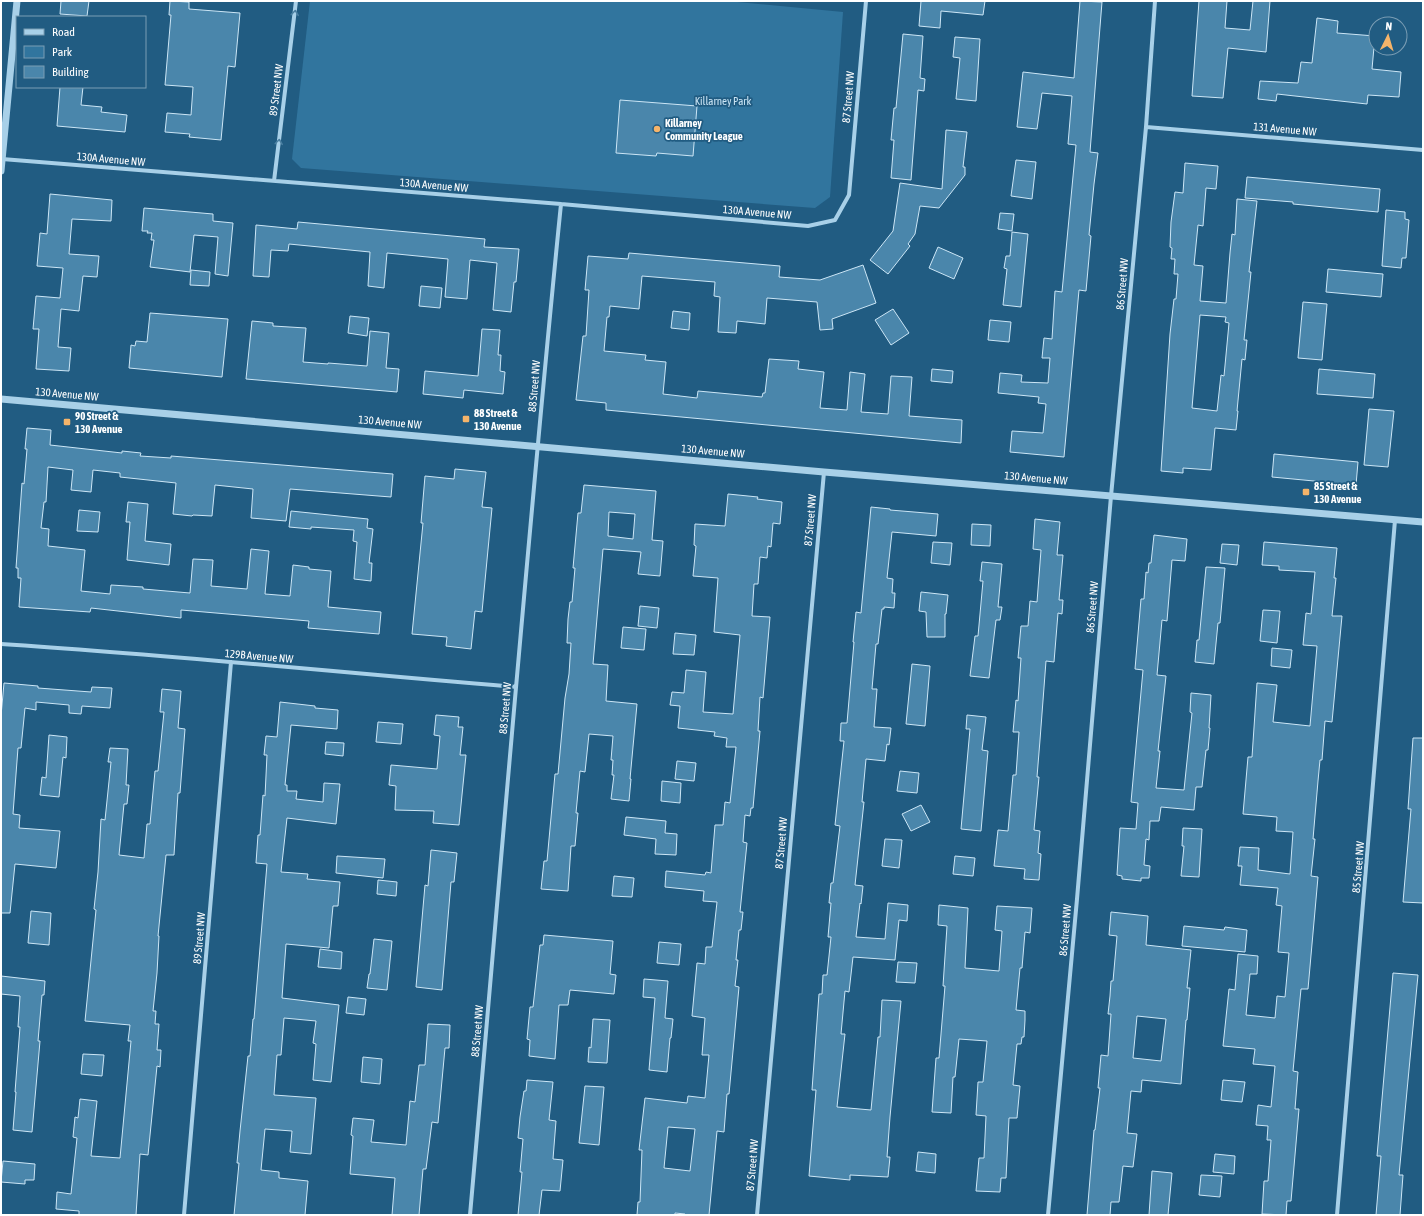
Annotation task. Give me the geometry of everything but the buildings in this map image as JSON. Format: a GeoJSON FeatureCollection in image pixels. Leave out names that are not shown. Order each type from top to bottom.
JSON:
{"type":"FeatureCollection","features":[{"type":"Feature","properties":{"kind":"street"},"geometry":{"type":"LineString","coordinates":[[1,171],[17,1]]}},
{"type":"Feature","properties":{"kind":"street","name":"89 Street NW"},"geometry":{"type":"LineString","coordinates":[[274,181],[296,1]]}},
{"type":"Feature","properties":{"kind":"street","name":"87 Street NW"},"geometry":{"type":"LineString","coordinates":[[849,195],[866,1]]}},
{"type":"Feature","properties":{"kind":"street","name":"86 Street NW"},"geometry":{"type":"LineString","coordinates":[[1048,1215],[1078,891],[1111,496],[1146,127],[1155,1]]}},
{"type":"Feature","properties":{"kind":"street","name":"131 Avenue NW"},"geometry":{"type":"LineString","coordinates":[[1146,127],[1423,150]]}},
{"type":"Feature","properties":{"kind":"street","name":"130A Avenue NW"},"geometry":{"type":"LineString","coordinates":[[2,159],[562,204],[808,226],[835,220],[849,195]]}},
{"type":"Feature","properties":{"kind":"street","name":"88 Street NW"},"geometry":{"type":"LineString","coordinates":[[470,1215],[516,687],[562,204]]}},
{"type":"Feature","properties":{"kind":"street","name":"130 Avenue NW"},"geometry":{"type":"LineString","coordinates":[[1,399],[824,472],[1423,522]]}},
{"type":"Feature","properties":{"kind":"street","name":"87 Street NW"},"geometry":{"type":"LineString","coordinates":[[757,1215],[824,472]]}},
{"type":"Feature","properties":{"kind":"street","name":"85 Street NW"},"geometry":{"type":"LineString","coordinates":[[1337,1215],[1395,520]]}},
{"type":"Feature","properties":{"kind":"street","name":"129B Avenue NW"},"geometry":{"type":"LineString","coordinates":[[1,644],[94,650],[516,687]]}},
{"type":"Feature","properties":{"kind":"street","name":"89 Street NW"},"geometry":{"type":"LineString","coordinates":[[184,1215],[232,662]]}},
{"type":"Feature","properties":{"kind":"green space","name":"Killarney Park"},"geometry":{"type":"Polygon","coordinates":[[[310,1],[727,1],[843,12],[830,197],[815,208],[301,168],[292,159],[310,1]]]}},
{"type":"Feature","properties":{"kind":"place","name":"Killarney Community League"},"geometry":{"type":"Point","coordinates":[657,129]}},
{"type":"Feature","properties":{"kind":"place","name":"88 Street & 130 Avenue"},"geometry":{"type":"Point","coordinates":[466,419]}},
{"type":"Feature","properties":{"kind":"place","name":"90 Street & 130 Avenue"},"geometry":{"type":"Point","coordinates":[67,422]}},
{"type":"Feature","properties":{"kind":"place","name":"85 Street & 130 Avenue"},"geometry":{"type":"Point","coordinates":[1306,492]}}]}
